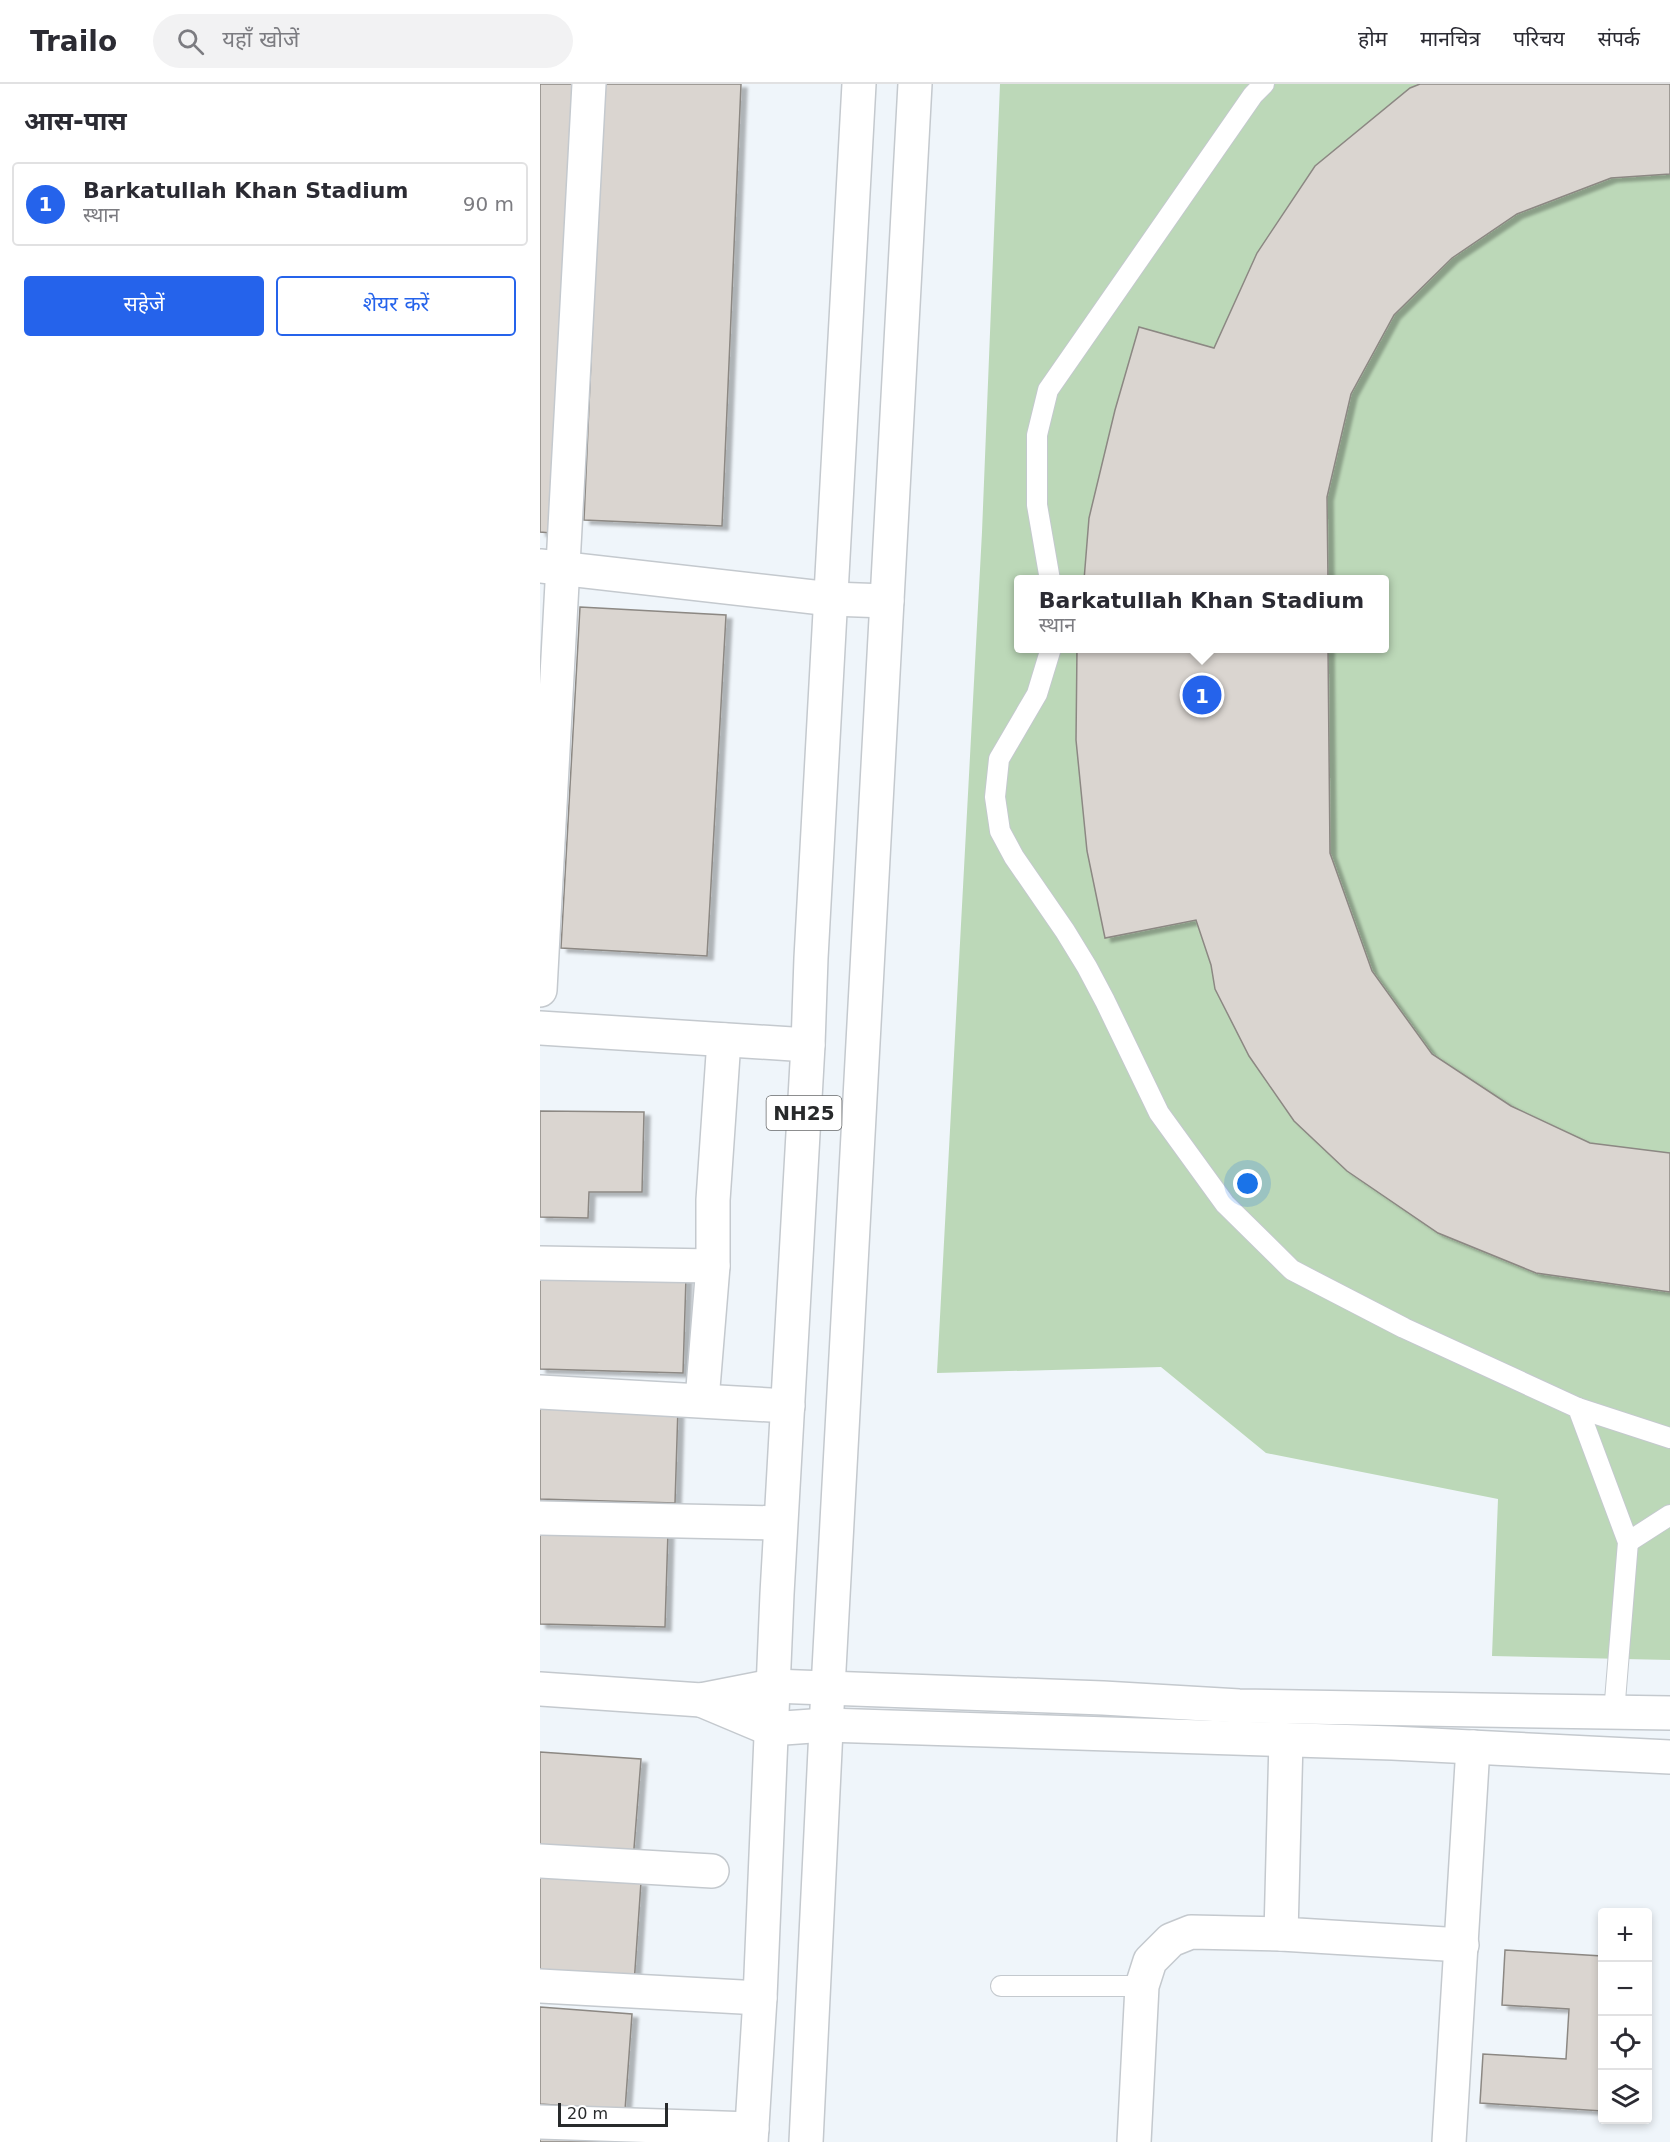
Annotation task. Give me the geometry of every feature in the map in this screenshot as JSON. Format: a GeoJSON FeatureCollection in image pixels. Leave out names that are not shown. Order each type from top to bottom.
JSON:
{"type":"FeatureCollection","features":[{"type":"Feature","properties":{"kind":"street"},"geometry":{"type":"LineString","coordinates":[[540,990],[551,567],[589,84]]}},
{"type":"Feature","properties":{"kind":"street","name":"NH25"},"geometry":{"type":"LineString","coordinates":[[751,2135],[760,1998],[780,1523],[859,84]]}},
{"type":"Feature","properties":{"kind":"street","name":"NH25"},"geometry":{"type":"LineString","coordinates":[[806,2142],[826,1725],[915,84]]}},
{"type":"Feature","properties":{"kind":"street"},"geometry":{"type":"LineString","coordinates":[[551,567],[831,598],[887,601]]}},
{"type":"Feature","properties":{"kind":"street"},"geometry":{"type":"LineString","coordinates":[[540,1028],[808,1045]]}},
{"type":"Feature","properties":{"kind":"street"},"geometry":{"type":"LineString","coordinates":[[702,1400],[713,1266],[713,1200],[724,1040]]}},
{"type":"Feature","properties":{"kind":"street"},"geometry":{"type":"LineString","coordinates":[[540,1263],[713,1266]]}},
{"type":"Feature","properties":{"kind":"street"},"geometry":{"type":"LineString","coordinates":[[540,1392],[788,1406]]}},
{"type":"Feature","properties":{"kind":"street"},"geometry":{"type":"LineString","coordinates":[[540,1518],[780,1523]]}},
{"type":"Feature","properties":{"kind":"street"},"geometry":{"type":"LineString","coordinates":[[540,1689],[701,1700],[772,1686],[1070,1696],[1239,1706],[1670,1713]]}},
{"type":"Feature","properties":{"kind":"street"},"geometry":{"type":"LineString","coordinates":[[701,1700],[770,1729],[826,1725],[1473,1747],[1670,1757]]}},
{"type":"Feature","properties":{"kind":"street"},"geometry":{"type":"LineString","coordinates":[[1281,1934],[1286,1740]]}},
{"type":"Feature","properties":{"kind":"street"},"geometry":{"type":"LineString","coordinates":[[1449,2142],[1473,1747]]}},
{"type":"Feature","properties":{"kind":"street"},"geometry":{"type":"LineString","coordinates":[[540,1861],[711,1870]]}},
{"type":"Feature","properties":{"kind":"street"},"geometry":{"type":"LineString","coordinates":[[1134,2142],[1142,1986],[1150,1961],[1171,1940],[1191,1932],[1281,1934],[1462,1946]]}},
{"type":"Feature","properties":{"kind":"street"},"geometry":{"type":"LineString","coordinates":[[540,1986],[760,1998]]}},
{"type":"Feature","properties":{"kind":"street"},"geometry":{"type":"LineString","coordinates":[[540,2122],[751,2135]]}},
{"type":"Feature","properties":{"kind":"lane"},"geometry":{"type":"LineString","coordinates":[[1049,575],[1037,505],[1037,435],[1048,390],[1253,95],[1264,84]]}},
{"type":"Feature","properties":{"kind":"lane"},"geometry":{"type":"LineString","coordinates":[[1049,653],[1037,694],[999,759],[995,797],[1000,831],[1014,857],[1087,967],[1159,1113],[1226,1204],[1292,1270],[1404,1328],[1578,1408],[1670,1438]]}},
{"type":"Feature","properties":{"kind":"lane"},"geometry":{"type":"LineString","coordinates":[[1578,1408],[1628,1542],[1614,1713]]}},
{"type":"Feature","properties":{"kind":"lane"},"geometry":{"type":"LineString","coordinates":[[1628,1542],[1670,1515]]}},
{"type":"Feature","properties":{"kind":"lane"},"geometry":{"type":"LineString","coordinates":[[1001,1986],[1142,1986]]}},
{"type":"Feature","properties":{"kind":"green space"},"geometry":{"type":"Polygon","coordinates":[[[1000,84],[1670,84],[1670,1660],[1492,1656],[1498,1499],[1266,1453],[1161,1367],[937,1373],[982,532],[1000,84]]]}},
{"type":"Feature","properties":{"kind":"building"},"geometry":{"type":"Polygon","coordinates":[[[540,84],[574,84],[551,533],[540,532],[540,84]]]}},
{"type":"Feature","properties":{"kind":"building"},"geometry":{"type":"Polygon","coordinates":[[[603,84],[741,84],[722,526],[584,520],[603,84]]]}},
{"type":"Feature","properties":{"kind":"building"},"geometry":{"type":"Polygon","coordinates":[[[1420,84],[1670,84],[1670,174],[1611,178],[1517,214],[1452,258],[1394,315],[1351,394],[1327,497],[1328,575],[1084,575],[1089,518],[1115,410],[1139,327],[1214,348],[1257,253],[1315,166],[1410,88],[1420,84]]]}},
{"type":"Feature","properties":{"kind":"building"},"geometry":{"type":"Polygon","coordinates":[[[580,607],[726,615],[707,956],[561,948],[580,607]]]}},
{"type":"Feature","properties":{"kind":"building"},"geometry":{"type":"Polygon","coordinates":[[[1077,653],[1328,653],[1330,853],[1372,971],[1432,1054],[1511,1106],[1590,1143],[1670,1153],[1670,1292],[1536,1273],[1438,1233],[1347,1171],[1294,1121],[1249,1056],[1215,989],[1211,965],[1196,920],[1105,938],[1087,851],[1076,740],[1077,653]]]}},
{"type":"Feature","properties":{"kind":"building"},"geometry":{"type":"Polygon","coordinates":[[[540,1111],[644,1112],[642,1192],[589,1192],[588,1218],[540,1217],[540,1111]]]}},
{"type":"Feature","properties":{"kind":"building"},"geometry":{"type":"Polygon","coordinates":[[[540,1273],[686,1277],[683,1373],[540,1369],[540,1273]]]}},
{"type":"Feature","properties":{"kind":"building"},"geometry":{"type":"Polygon","coordinates":[[[540,1404],[678,1407],[675,1503],[540,1499],[540,1404]]]}},
{"type":"Feature","properties":{"kind":"building"},"geometry":{"type":"Polygon","coordinates":[[[540,1528],[668,1531],[665,1627],[540,1624],[540,1528]]]}},
{"type":"Feature","properties":{"kind":"building"},"geometry":{"type":"Polygon","coordinates":[[[540,1752],[641,1759],[633,1861],[540,1855],[540,1752]]]}},
{"type":"Feature","properties":{"kind":"building"},"geometry":{"type":"Polygon","coordinates":[[[540,1875],[641,1882],[634,1984],[540,1978],[540,1875]]]}},
{"type":"Feature","properties":{"kind":"building"},"geometry":{"type":"Polygon","coordinates":[[[1505,1950],[1598,1956],[1598,2111],[1480,2103],[1483,2054],[1566,2059],[1569,2009],[1502,2005],[1505,1950]]]}},
{"type":"Feature","properties":{"kind":"building"},"geometry":{"type":"Polygon","coordinates":[[[540,2007],[632,2014],[625,2110],[540,2104],[540,2007]]]}},
{"type":"Feature","properties":{"kind":"building"},"geometry":{"type":"Polygon","coordinates":[[[540,2134],[641,2142],[540,2142],[540,2134]]]}},
{"type":"Feature","properties":{"kind":"place","name":"Barkatullah Khan Stadium"},"geometry":{"type":"Point","coordinates":[1202,695]}}]}
